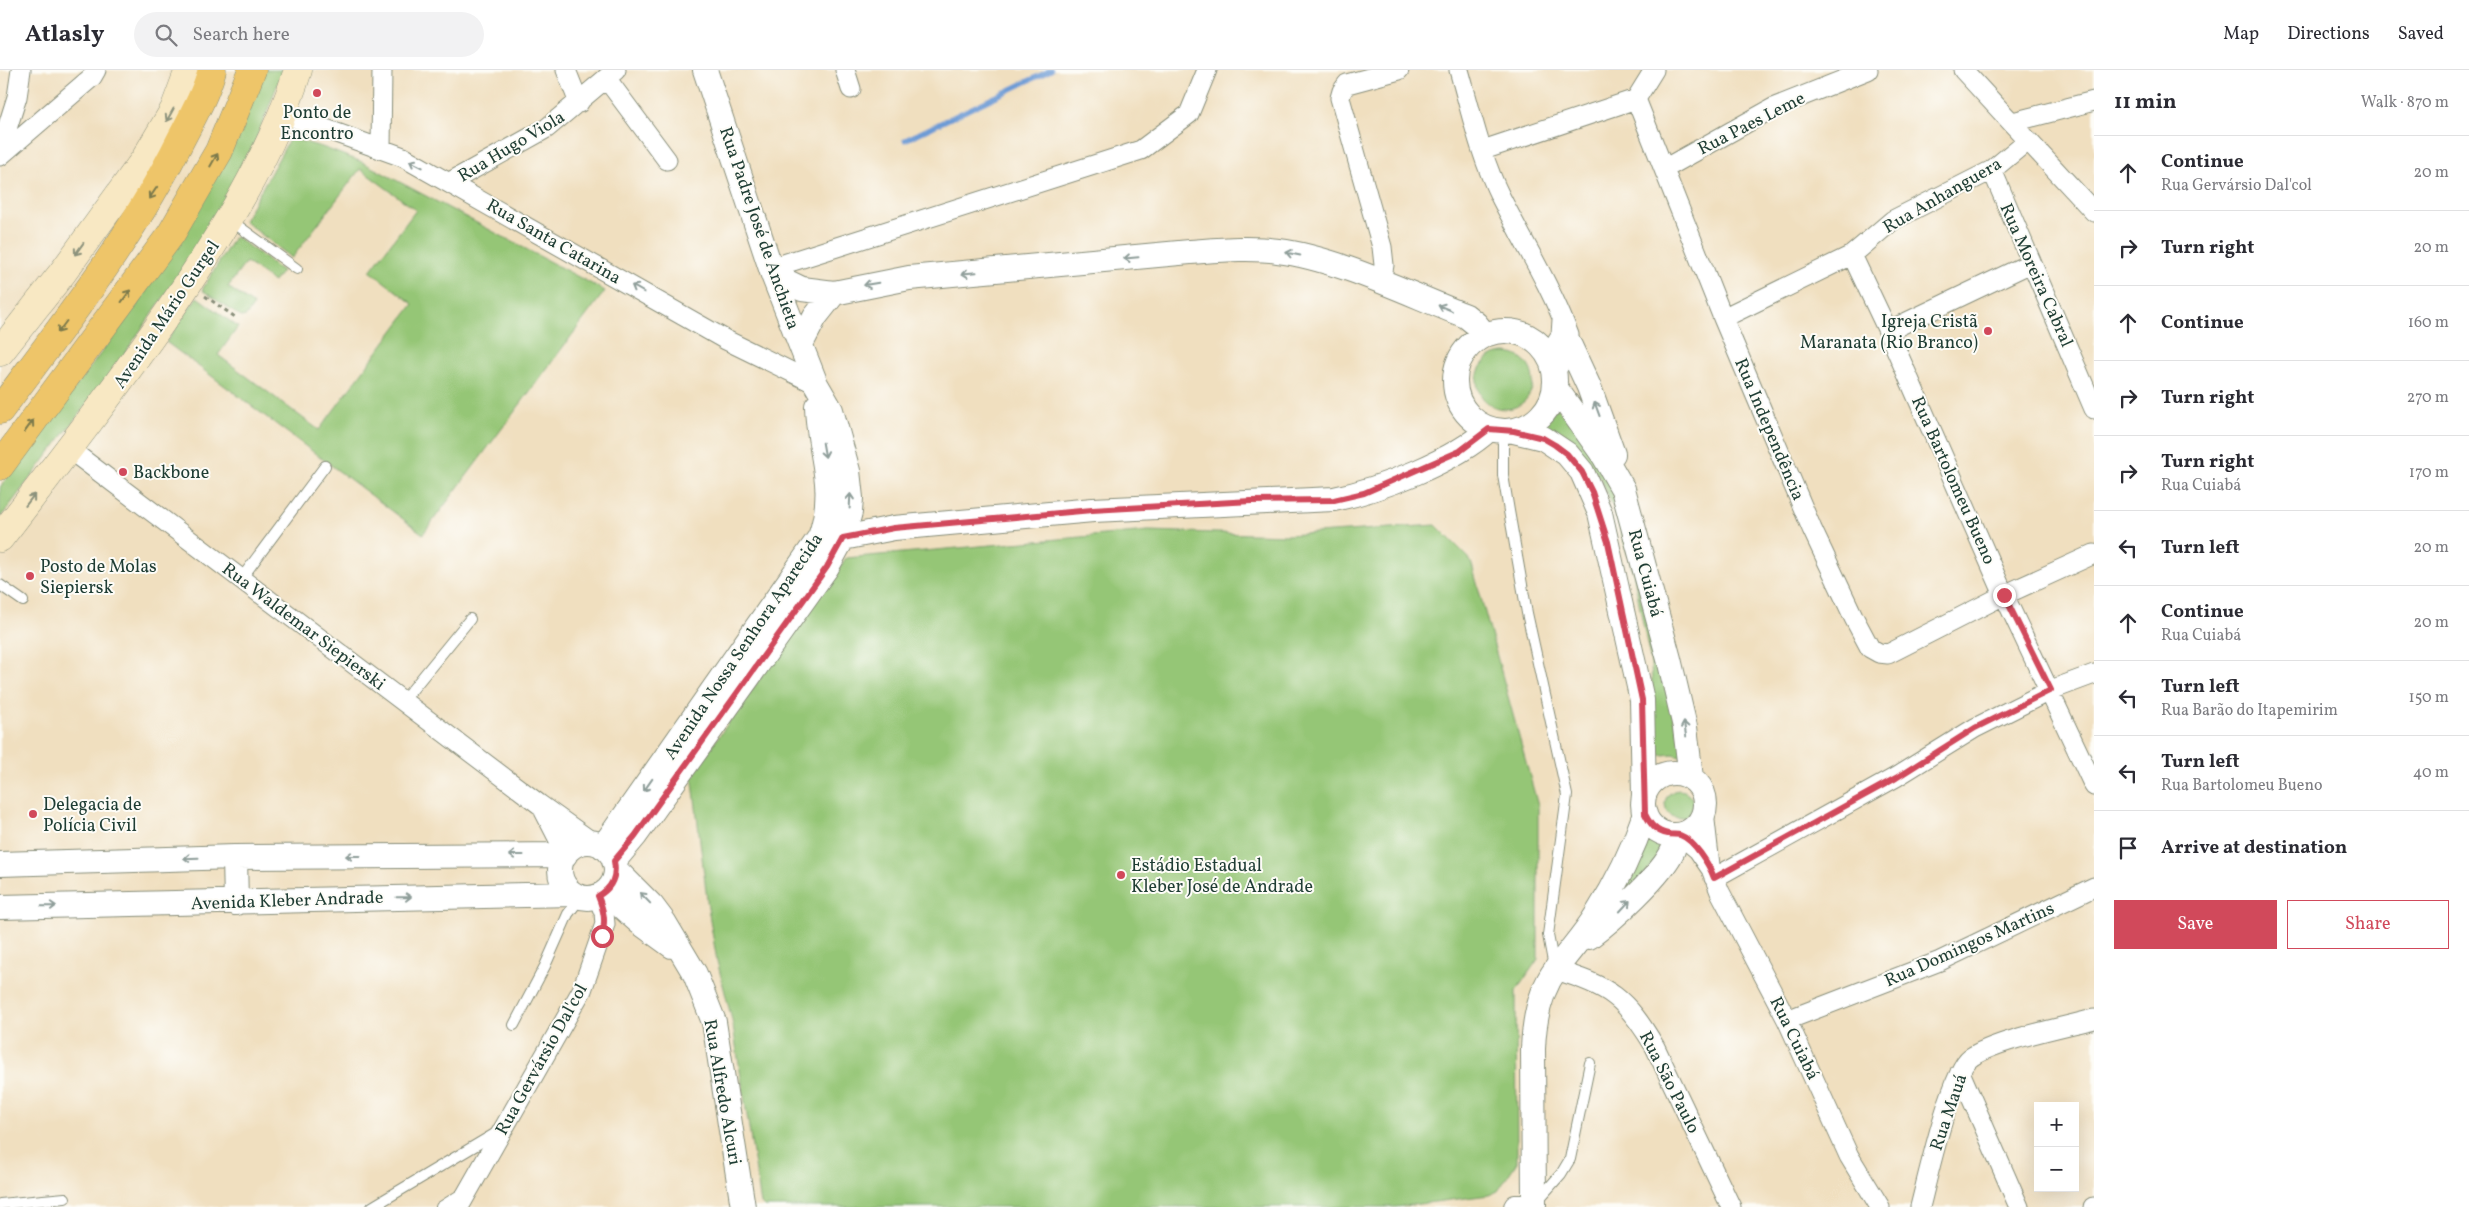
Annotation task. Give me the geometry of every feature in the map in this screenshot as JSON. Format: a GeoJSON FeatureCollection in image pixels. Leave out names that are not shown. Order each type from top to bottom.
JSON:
{"type":"FeatureCollection","features":[{"type":"Feature","properties":{"kind":"main road"},"geometry":{"type":"LineString","coordinates":[[0,352],[63,272],[145,159],[174,110],[189,70]]}},
{"type":"Feature","properties":{"kind":"main road"},"geometry":{"type":"LineString","coordinates":[[0,410],[74,311],[159,184],[206,90],[212,70]]}},
{"type":"Feature","properties":{"kind":"main road"},"geometry":{"type":"LineString","coordinates":[[0,466],[171,234],[219,151],[252,70]]}},
{"type":"Feature","properties":{"kind":"main road","name":"Avenida Mário Gurgel"},"geometry":{"type":"LineString","coordinates":[[0,538],[133,364],[188,284],[229,219],[284,114],[298,70]]}},
{"type":"Feature","properties":{"kind":"street"},"geometry":{"type":"LineString","coordinates":[[0,151],[17,97],[22,70]]}},
{"type":"Feature","properties":{"kind":"street"},"geometry":{"type":"LineString","coordinates":[[0,156],[92,77],[96,70]]}},
{"type":"Feature","properties":{"kind":"street"},"geometry":{"type":"LineString","coordinates":[[381,148],[382,70]]}},
{"type":"Feature","properties":{"kind":"street"},"geometry":{"type":"LineString","coordinates":[[566,70],[579,103]]}},
{"type":"Feature","properties":{"kind":"street","name":"Rua Padre José de Anchieta"},"geometry":{"type":"LineString","coordinates":[[705,70],[772,272],[816,384]]}},
{"type":"Feature","properties":{"kind":"street"},"geometry":{"type":"LineString","coordinates":[[845,70],[851,89]]}},
{"type":"Feature","properties":{"kind":"street"},"geometry":{"type":"LineString","coordinates":[[772,272],[1141,150],[1189,114],[1206,70]]}},
{"type":"Feature","properties":{"kind":"street"},"geometry":{"type":"LineString","coordinates":[[1382,283],[1384,265],[1382,247],[1340,98],[1347,84],[1399,70]]}},
{"type":"Feature","properties":{"kind":"street"},"geometry":{"type":"LineString","coordinates":[[1459,70],[1483,150],[1500,197],[1533,254],[1563,318],[1569,335],[1570,346],[1589,387],[1622,489]]}},
{"type":"Feature","properties":{"kind":"street"},"geometry":{"type":"LineString","coordinates":[[1483,150],[1636,98],[1654,70]]}},
{"type":"Feature","properties":{"kind":"street","name":"Rua Paes Leme"},"geometry":{"type":"LineString","coordinates":[[1664,169],[1775,107],[1868,70]]}},
{"type":"Feature","properties":{"kind":"street"},"geometry":{"type":"LineString","coordinates":[[1963,70],[2094,212]]}},
{"type":"Feature","properties":{"kind":"street"},"geometry":{"type":"LineString","coordinates":[[611,74],[667,160]]}},
{"type":"Feature","properties":{"kind":"street","name":"Rua Hugo Viola"},"geometry":{"type":"LineString","coordinates":[[450,182],[547,128],[579,103],[611,74]]}},
{"type":"Feature","properties":{"kind":"street","name":"Rua Independência"},"geometry":{"type":"LineString","coordinates":[[1636,98],[1723,318],[1812,529],[1870,648],[1879,653],[1888,654],[2004,595],[2094,554]]}},
{"type":"Feature","properties":{"kind":"street"},"geometry":{"type":"LineString","coordinates":[[2013,122],[2094,101]]}},
{"type":"Feature","properties":{"kind":"street","name":"Rua Santa Catarina"},"geometry":{"type":"LineString","coordinates":[[284,114],[403,157],[726,340],[816,384]]}},
{"type":"Feature","properties":{"kind":"street","name":"Rua Anhanguera"},"geometry":{"type":"LineString","coordinates":[[1723,318],[1852,255],[1893,220],[1992,170],[2027,141]]}},
{"type":"Feature","properties":{"kind":"street","name":"Rua Moreira Cabral"},"geometry":{"type":"LineString","coordinates":[[1992,170],[2094,409]]}},
{"type":"Feature","properties":{"kind":"street"},"geometry":{"type":"LineString","coordinates":[[772,272],[802,289],[834,293],[909,278],[1234,249],[1278,251],[1318,259],[1466,316],[1485,335]]}},
{"type":"Feature","properties":{"kind":"street","name":"Rua Bartolomeu Bueno"},"geometry":{"type":"LineString","coordinates":[[1852,255],[1888,331],[2004,595],[2051,690],[2094,786]]}},
{"type":"Feature","properties":{"kind":"street"},"geometry":{"type":"LineString","coordinates":[[1888,331],[2031,263]]}},
{"type":"Feature","properties":{"kind":"street"},"geometry":{"type":"LineString","coordinates":[[801,344],[814,316],[834,293]]}},
{"type":"Feature","properties":{"kind":"street"},"geometry":{"type":"LineString","coordinates":[[843,538],[894,528],[1092,510],[1251,501],[1334,500],[1364,493],[1451,455],[1477,440],[1502,431],[1529,425],[1542,415],[1551,402],[1552,371],[1563,318]]}},
{"type":"Feature","properties":{"kind":"street"},"geometry":{"type":"LineString","coordinates":[[1502,431],[1475,422],[1464,412],[1457,398],[1454,383],[1456,368],[1462,354],[1472,343],[1485,335],[1499,331],[1513,331],[1527,335],[1539,344],[1552,371]]}},
{"type":"Feature","properties":{"kind":"street"},"geometry":{"type":"LineString","coordinates":[[1552,371],[1566,355],[1570,346]]}},
{"type":"Feature","properties":{"kind":"street","name":"Rua Cuiabá"},"geometry":{"type":"LineString","coordinates":[[1552,371],[1622,489],[1686,728],[1691,778]]}},
{"type":"Feature","properties":{"kind":"street","name":"Avenida Nossa Senhora Aparecida"},"geometry":{"type":"LineString","coordinates":[[607,855],[641,828],[827,567],[843,538],[851,498],[848,471],[831,410],[816,384]]}},
{"type":"Feature","properties":{"kind":"street","name":"Avenida Nossa Senhora Aparecida"},"geometry":{"type":"LineString","coordinates":[[607,855],[820,537],[826,520],[828,487],[817,411],[816,384]]}},
{"type":"Feature","properties":{"kind":"street","name":"Rua Cuiabá"},"geometry":{"type":"LineString","coordinates":[[1502,431],[1543,438],[1567,454],[1582,472],[1600,513],[1642,700],[1644,804]]}},
{"type":"Feature","properties":{"kind":"street","name":"Rua Waldemar Siepierski"},"geometry":{"type":"LineString","coordinates":[[69,449],[607,855]]}},
{"type":"Feature","properties":{"kind":"street"},"geometry":{"type":"LineString","coordinates":[[1712,873],[1896,778],[1975,728],[2051,690],[2094,674]]}},
{"type":"Feature","properties":{"kind":"street"},"geometry":{"type":"LineString","coordinates":[[1530,1206],[1534,1028],[1544,992],[1555,970],[1574,948],[1611,891],[1634,845],[1648,786],[1663,774],[1683,774],[1691,778],[1703,793],[1704,812],[1697,824],[1678,835],[1673,849],[1654,874],[1612,920],[1574,948]]}},
{"type":"Feature","properties":{"kind":"street","name":"Rua Waldemar Siepierski"},"geometry":{"type":"LineString","coordinates":[[539,804],[554,828],[565,855]]}},
{"type":"Feature","properties":{"kind":"street"},"geometry":{"type":"LineString","coordinates":[[1644,804],[1650,823],[1657,830],[1678,835]]}},
{"type":"Feature","properties":{"kind":"street","name":"Rua Cuiabá"},"geometry":{"type":"LineString","coordinates":[[1704,812],[1712,873]]}},
{"type":"Feature","properties":{"kind":"street","name":"Rua Cuiabá"},"geometry":{"type":"LineString","coordinates":[[1678,835],[1698,850],[1712,873],[1787,1020],[1849,1156],[1880,1207]]}},
{"type":"Feature","properties":{"kind":"street"},"geometry":{"type":"LineString","coordinates":[[579,844],[607,855],[615,878],[589,895],[562,881],[561,864],[565,855],[579,844]]}},
{"type":"Feature","properties":{"kind":"street"},"geometry":{"type":"LineString","coordinates":[[0,864],[235,857],[565,855]]}},
{"type":"Feature","properties":{"kind":"street","name":"Rua Alfredo Alcuri"},"geometry":{"type":"LineString","coordinates":[[607,855],[652,906],[695,974],[714,1022],[743,1207]]}},
{"type":"Feature","properties":{"kind":"street"},"geometry":{"type":"LineString","coordinates":[[235,857],[236,903]]}},
{"type":"Feature","properties":{"kind":"street","name":"Rua Domingos Martins"},"geometry":{"type":"LineString","coordinates":[[1787,1020],[1940,961],[2094,887]]}},
{"type":"Feature","properties":{"kind":"street","name":"Rua Alfredo Alcuri"},"geometry":{"type":"LineString","coordinates":[[589,895],[639,922],[682,953]]}},
{"type":"Feature","properties":{"kind":"street","name":"Avenida Kleber Andrade"},"geometry":{"type":"LineString","coordinates":[[0,907],[589,895]]}},
{"type":"Feature","properties":{"kind":"street","name":"Rua Gervársio Dal'col"},"geometry":{"type":"LineString","coordinates":[[459,1207],[582,990],[606,924],[604,912],[589,895]]}},
{"type":"Feature","properties":{"kind":"street","name":"Rua São Paulo"},"geometry":{"type":"LineString","coordinates":[[1555,970],[1589,980],[1618,997],[1642,1025],[1656,1047],[1730,1207]]}},
{"type":"Feature","properties":{"kind":"street","name":"Rua Mauá"},"geometry":{"type":"LineString","coordinates":[[1920,1207],[1940,1129],[1960,1072],[1969,1059],[1998,1045],[2094,1019]]}},
{"type":"Feature","properties":{"kind":"street"},"geometry":{"type":"LineString","coordinates":[[1960,1072],[2019,1207]]}},
{"type":"Feature","properties":{"kind":"lane"},"geometry":{"type":"LineString","coordinates":[[229,219],[297,270]]}},
{"type":"Feature","properties":{"kind":"lane"},"geometry":{"type":"LineString","coordinates":[[1502,431],[1503,475],[1527,612],[1567,795],[1548,935],[1555,970]]}},
{"type":"Feature","properties":{"kind":"lane"},"geometry":{"type":"LineString","coordinates":[[241,578],[325,466]]}},
{"type":"Feature","properties":{"kind":"lane"},"geometry":{"type":"LineString","coordinates":[[0,585],[23,602]]}},
{"type":"Feature","properties":{"kind":"lane"},"geometry":{"type":"LineString","coordinates":[[403,700],[470,619]]}},
{"type":"Feature","properties":{"kind":"lane"},"geometry":{"type":"LineString","coordinates":[[514,1025],[545,966],[568,914],[589,895]]}},
{"type":"Feature","properties":{"kind":"lane"},"geometry":{"type":"LineString","coordinates":[[1530,1206],[1561,1174],[1570,1160],[1590,1063]]}},
{"type":"Feature","properties":{"kind":"lane"},"geometry":{"type":"LineString","coordinates":[[372,1207],[501,1131]]}},
{"type":"Feature","properties":{"kind":"lane","name":"Rua Gervársio Dal'col"},"geometry":{"type":"LineString","coordinates":[[442,1207],[468,1190]]}},
{"type":"Feature","properties":{"kind":"lane"},"geometry":{"type":"LineString","coordinates":[[0,1204],[66,1198]]}},
{"type":"Feature","properties":{"kind":"path"},"geometry":{"type":"LineString","coordinates":[[188,284],[235,318]]}},
{"type":"Feature","properties":{"kind":"green space"},"geometry":{"type":"Polygon","coordinates":[[[259,70],[283,70],[251,153],[199,246],[118,363],[0,518],[0,487],[140,301],[174,244],[259,70]]]}},
{"type":"Feature","properties":{"kind":"green space"},"geometry":{"type":"Polygon","coordinates":[[[290,138],[322,147],[362,162],[605,291],[423,534],[166,342],[197,297],[238,327],[218,355],[319,430],[413,304],[370,271],[416,210],[360,169],[292,258],[244,221],[290,138]]]}},
{"type":"Feature","properties":{"kind":"green space"},"geometry":{"type":"Polygon","coordinates":[[[235,236],[282,271],[274,282],[246,262],[228,287],[254,305],[246,316],[241,317],[202,290],[235,236]]]}},
{"type":"Feature","properties":{"kind":"green space"},"geometry":{"type":"Polygon","coordinates":[[[1499,353],[1511,353],[1521,357],[1529,365],[1533,381],[1529,397],[1521,405],[1511,409],[1499,409],[1489,405],[1481,397],[1477,387],[1477,375],[1481,365],[1489,357],[1499,353]]]}},
{"type":"Feature","properties":{"kind":"green space"},"geometry":{"type":"Polygon","coordinates":[[[1557,407],[1605,462],[1684,757],[1673,754],[1652,756],[1654,720],[1651,664],[1633,572],[1612,504],[1601,479],[1574,444],[1542,427],[1557,407]]]}},
{"type":"Feature","properties":{"kind":"green space","name":"Estádio Estadual Kleber José de Andrade"},"geometry":{"type":"Polygon","coordinates":[[[1436,525],[1469,558],[1472,565],[1538,806],[1538,959],[1516,991],[1517,1162],[1498,1191],[1489,1195],[1396,1207],[764,1207],[761,1204],[732,1020],[717,961],[708,908],[692,774],[846,558],[1148,531],[1287,535],[1436,525]]]}},
{"type":"Feature","properties":{"kind":"green space"},"geometry":{"type":"Polygon","coordinates":[[[1679,790],[1689,794],[1693,804],[1689,814],[1679,818],[1669,814],[1665,804],[1669,794],[1679,790]]]}},
{"type":"Feature","properties":{"kind":"green space"},"geometry":{"type":"Polygon","coordinates":[[[1648,827],[1663,838],[1673,840],[1606,920],[1648,827]]]}},
{"type":"Feature","properties":{"kind":"waterway"},"geometry":{"type":"LineString","coordinates":[[905,140],[1051,70]]}},
{"type":"Feature","properties":{"kind":"place","name":"Ponto de Encontro"},"geometry":{"type":"Point","coordinates":[317,93]}},
{"type":"Feature","properties":{"kind":"place","name":"Igreja Cristã Maranata (Rio Branco)"},"geometry":{"type":"Point","coordinates":[1988,331]}},
{"type":"Feature","properties":{"kind":"place","name":"Backbone"},"geometry":{"type":"Point","coordinates":[123,472]}},
{"type":"Feature","properties":{"kind":"place","name":"Posto de Molas Siepiersk"},"geometry":{"type":"Point","coordinates":[30,576]}},
{"type":"Feature","properties":{"kind":"place","name":"Delegacia de Polícia Civil"},"geometry":{"type":"Point","coordinates":[33,814]}},
{"type":"Feature","properties":{"kind":"place","name":"Estádio Estadual Kleber José de Andrade"},"geometry":{"type":"Point","coordinates":[1121,875]}},
{"type":"Feature","properties":{"kind":"route"},"geometry":{"type":"LineString","coordinates":[[602,936],[606,924],[598,896],[611,886],[615,878],[614,861],[635,836],[827,567],[843,538],[894,528],[1092,510],[1202,503],[1334,500],[1364,493],[1460,451],[1477,440],[1489,429],[1503,432],[1514,431],[1543,438],[1567,454],[1582,472],[1600,513],[1608,542],[1642,700],[1644,731],[1643,804],[1645,814],[1657,830],[1666,834],[1679,834],[1698,850],[1711,869],[1714,878],[1896,778],[1975,728],[2051,690],[2004,595]]}}]}
